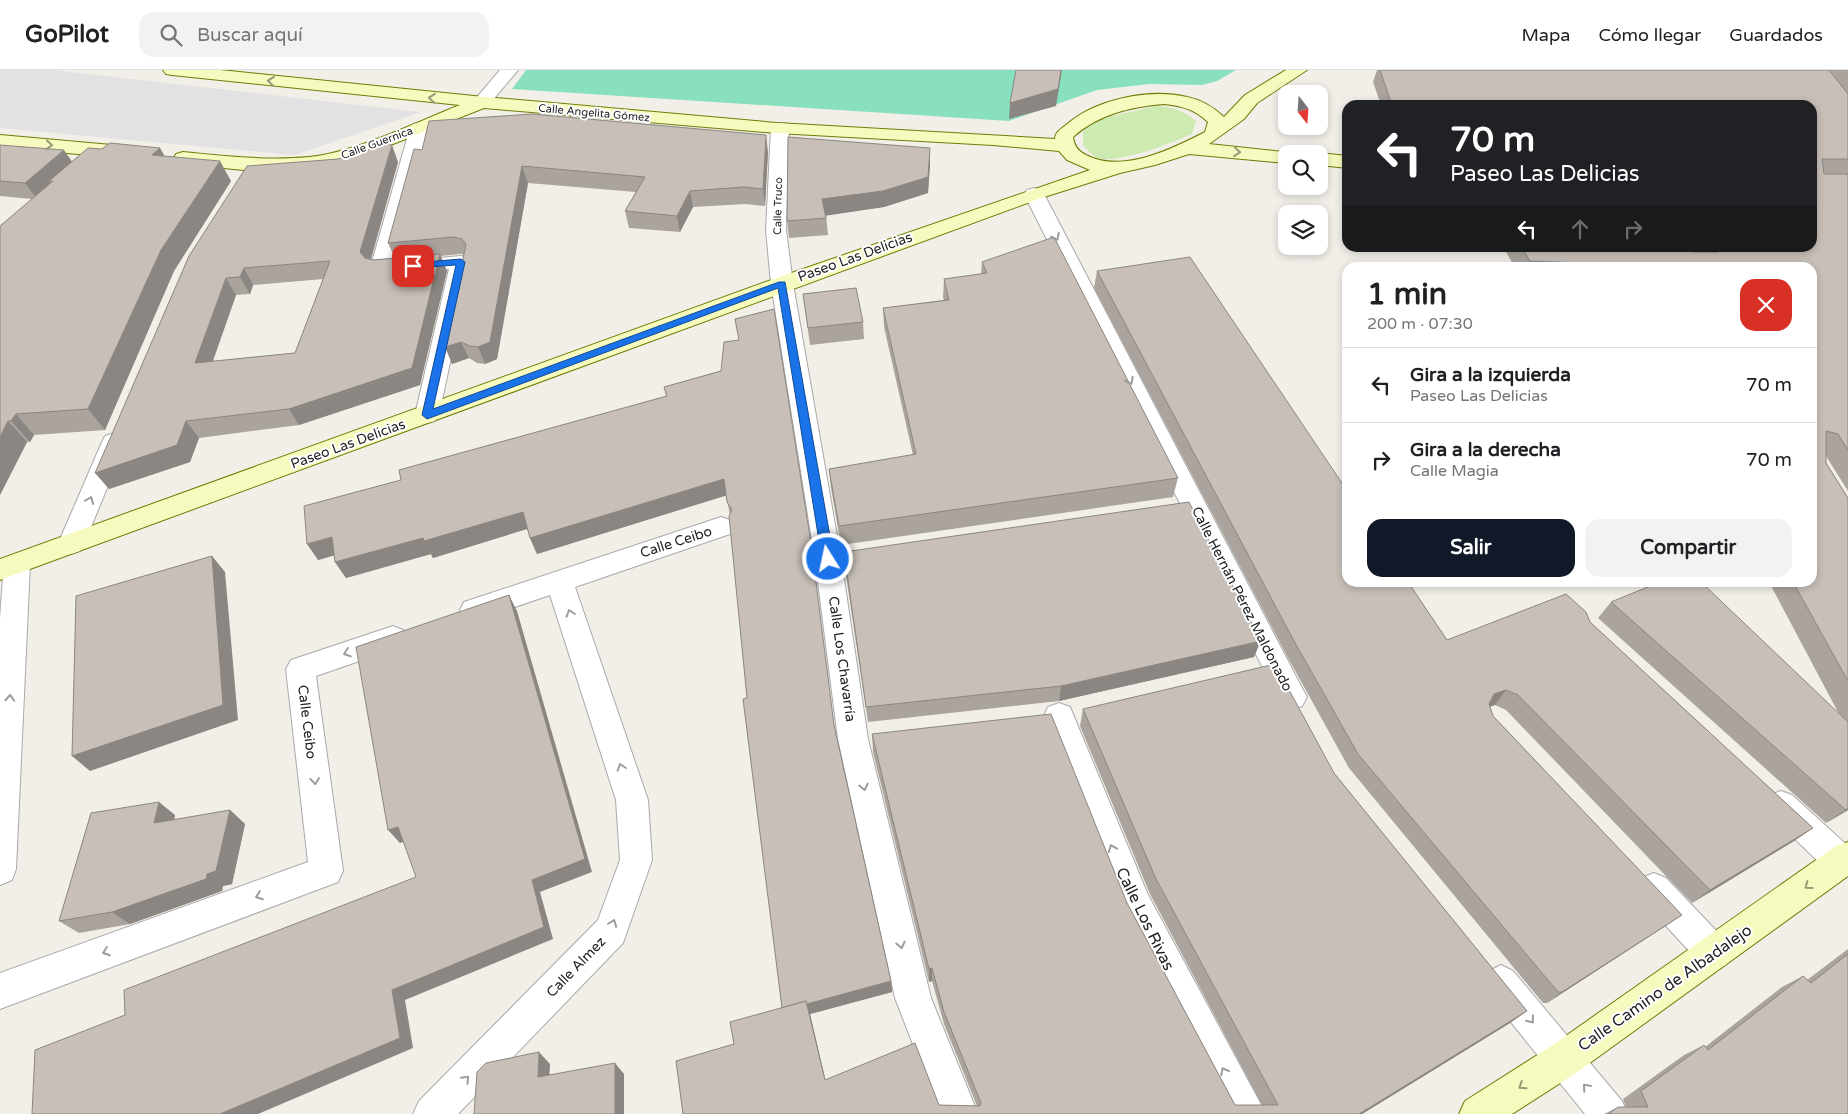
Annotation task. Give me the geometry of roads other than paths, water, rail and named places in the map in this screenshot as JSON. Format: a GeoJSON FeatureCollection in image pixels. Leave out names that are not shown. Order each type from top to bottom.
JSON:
{"type":"FeatureCollection","features":[{"type":"Feature","properties":{"kind":"street","name":"Calle Angelita Gómez"},"geometry":{"type":"LineString","coordinates":[[172,70],[481,104],[780,128],[1018,141],[1069,151],[1089,164],[1114,168]]}},
{"type":"Feature","properties":{"kind":"street"},"geometry":{"type":"LineString","coordinates":[[481,104],[509,70]]}},
{"type":"Feature","properties":{"kind":"street"},"geometry":{"type":"LineString","coordinates":[[1114,168],[1148,161],[1188,148],[1214,135],[1238,116],[1252,99],[1298,70]]}},
{"type":"Feature","properties":{"kind":"street"},"geometry":{"type":"LineString","coordinates":[[1182,101],[1252,99]]}},
{"type":"Feature","properties":{"kind":"street","name":"Calle Angelita Gómez"},"geometry":{"type":"LineString","coordinates":[[1018,141],[1073,126],[1113,106],[1155,100],[1182,101]]}},
{"type":"Feature","properties":{"kind":"street"},"geometry":{"type":"LineString","coordinates":[[1182,101],[1211,112],[1217,121],[1214,135]]}},
{"type":"Feature","properties":{"kind":"street","name":"Calle Guernica"},"geometry":{"type":"LineString","coordinates":[[166,156],[249,173],[310,163],[348,155],[481,104]]}},
{"type":"Feature","properties":{"kind":"street","name":"Paseo Las Delicias"},"geometry":{"type":"LineString","coordinates":[[1034,194],[1064,170],[1069,151],[1064,136],[1073,126]]}},
{"type":"Feature","properties":{"kind":"street"},"geometry":{"type":"LineString","coordinates":[[420,128],[381,269],[461,262],[427,415]]}},
{"type":"Feature","properties":{"kind":"street","name":"Calle Truco"},"geometry":{"type":"LineString","coordinates":[[780,128],[776,230],[782,284]]}},
{"type":"Feature","properties":{"kind":"street"},"geometry":{"type":"LineString","coordinates":[[0,141],[136,154]]}},
{"type":"Feature","properties":{"kind":"street"},"geometry":{"type":"LineString","coordinates":[[1188,148],[1278,156]]}},
{"type":"Feature","properties":{"kind":"street"},"geometry":{"type":"LineString","coordinates":[[86,169],[107,151]]}},
{"type":"Feature","properties":{"kind":"street"},"geometry":{"type":"LineString","coordinates":[[1328,160],[1342,161]]}},
{"type":"Feature","properties":{"kind":"street","name":"Paseo Las Delicias"},"geometry":{"type":"LineString","coordinates":[[9,567],[782,284],[1034,194],[1114,168]]}},
{"type":"Feature","properties":{"kind":"street","name":"Calle Hernán Pérez Maldonado"},"geometry":{"type":"LineString","coordinates":[[1034,194],[1303,718]]}},
{"type":"Feature","properties":{"kind":"street","name":"Calle Los Chavarría"},"geometry":{"type":"LineString","coordinates":[[782,284],[838,558],[867,738],[913,998],[959,1114]]}},
{"type":"Feature","properties":{"kind":"street"},"geometry":{"type":"LineString","coordinates":[[71,544],[121,426]]}},
{"type":"Feature","properties":{"kind":"street"},"geometry":{"type":"LineString","coordinates":[[1164,510],[1194,505]]}},
{"type":"Feature","properties":{"kind":"street","name":"Calle Ceibo"},"geometry":{"type":"LineString","coordinates":[[0,991],[326,871],[301,669],[721,527]]}},
{"type":"Feature","properties":{"kind":"street"},"geometry":{"type":"LineString","coordinates":[[0,869],[9,567]]}},
{"type":"Feature","properties":{"kind":"street","name":"Calle Almez"},"geometry":{"type":"LineString","coordinates":[[432,1114],[611,931],[636,860],[632,800],[559,581]]}},
{"type":"Feature","properties":{"kind":"street"},"geometry":{"type":"LineString","coordinates":[[1246,672],[1275,666]]}},
{"type":"Feature","properties":{"kind":"street","name":"Calle Los Rivas"},"geometry":{"type":"LineString","coordinates":[[1059,715],[1135,905],[1247,1114]]}},
{"type":"Feature","properties":{"kind":"street"},"geometry":{"type":"LineString","coordinates":[[1762,788],[1845,859]]}},
{"type":"Feature","properties":{"kind":"street","name":"Calle Camino de Albadalejo"},"geometry":{"type":"LineString","coordinates":[[1478,1114],[1563,1060],[1845,859]]}},
{"type":"Feature","properties":{"kind":"street"},"geometry":{"type":"LineString","coordinates":[[1634,868],[1714,953]]}},
{"type":"Feature","properties":{"kind":"street"},"geometry":{"type":"LineString","coordinates":[[1483,961],[1563,1060],[1610,1114]]}}]}
